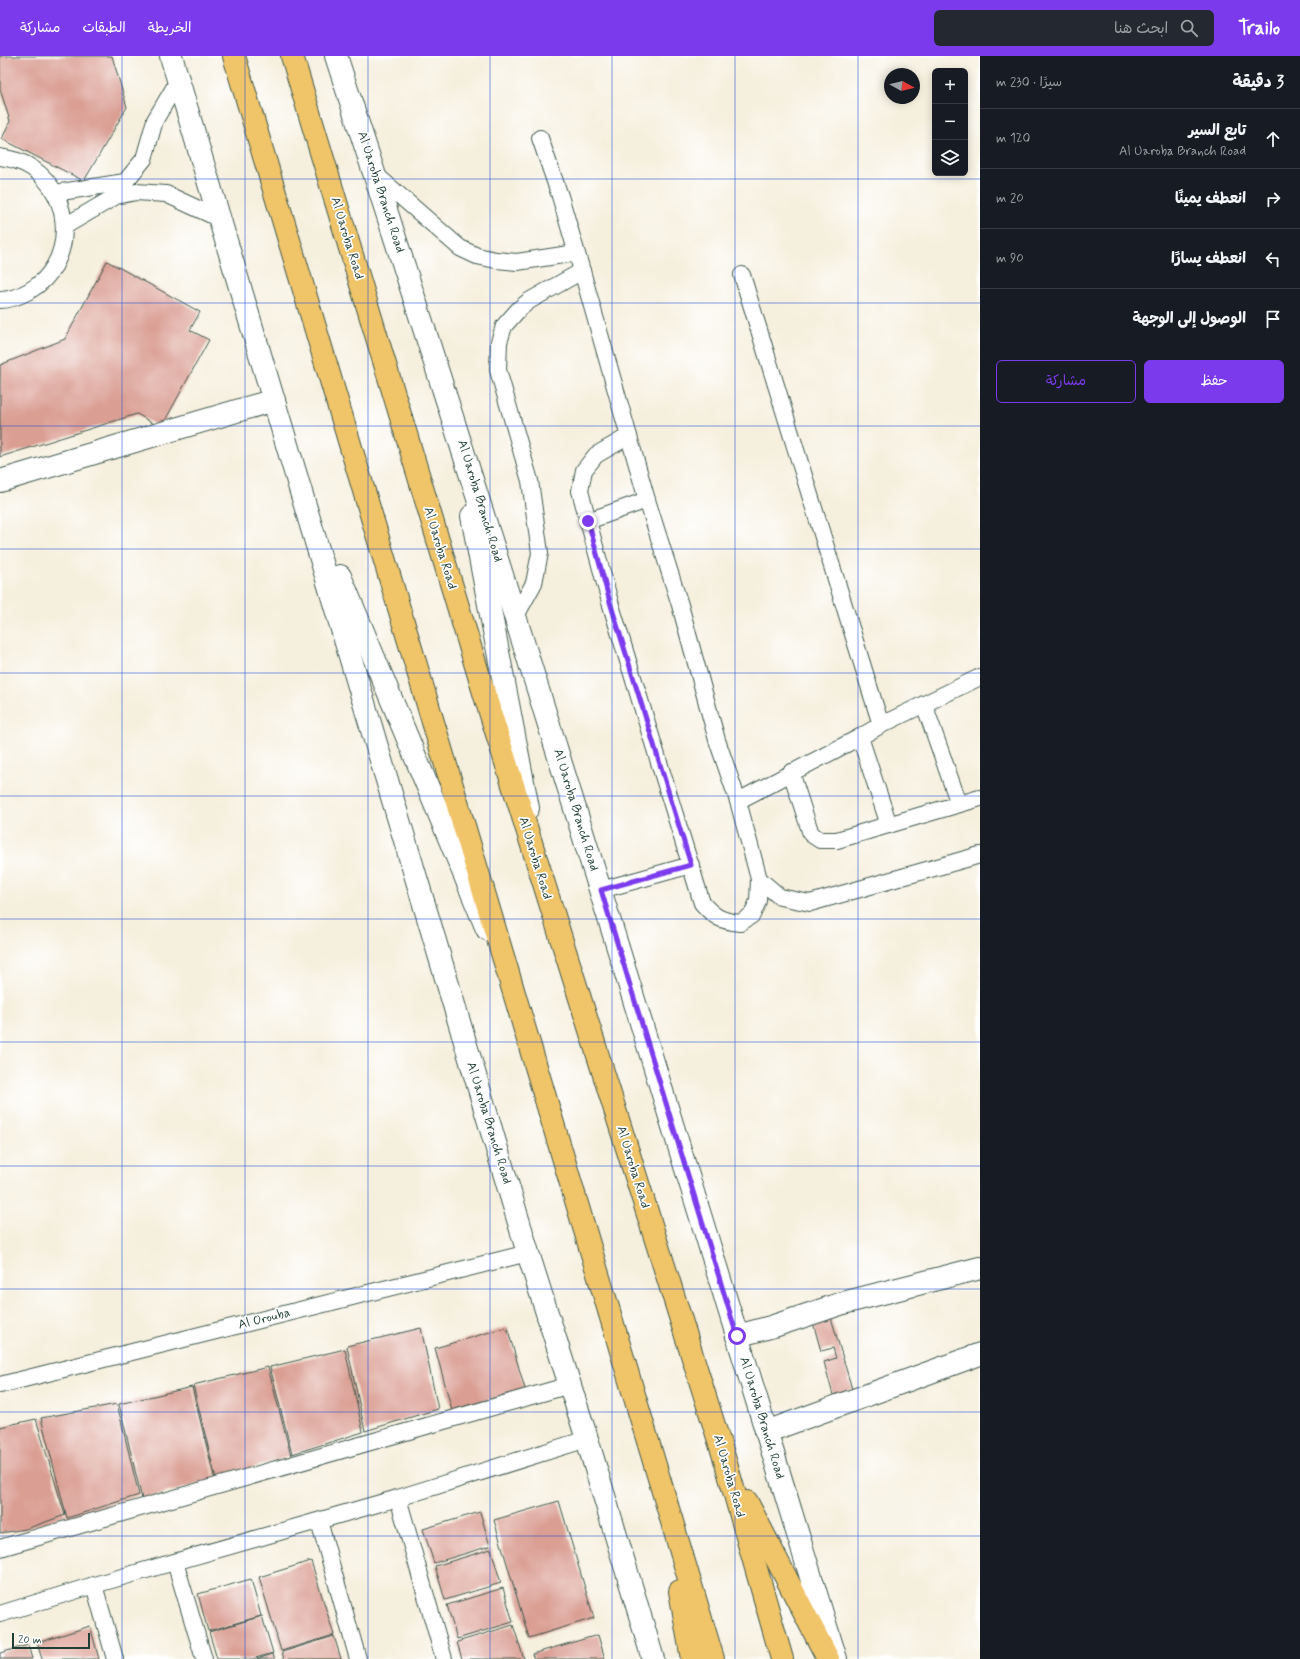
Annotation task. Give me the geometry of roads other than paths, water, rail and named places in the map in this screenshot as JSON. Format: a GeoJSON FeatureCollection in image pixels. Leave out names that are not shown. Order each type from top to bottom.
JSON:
{"type":"FeatureCollection","features":[{"type":"Feature","properties":{"kind":"main road"},"geometry":{"type":"LineString","coordinates":[[234,56],[713,1659]]}},
{"type":"Feature","properties":{"kind":"main road","name":"Al Uaroba Road"},"geometry":{"type":"LineString","coordinates":[[292,56],[485,696],[725,1460],[782,1659]]}},
{"type":"Feature","properties":{"kind":"main road"},"geometry":{"type":"LineString","coordinates":[[725,1460],[828,1659]]}},
{"type":"Feature","properties":{"kind":"main road"},"geometry":{"type":"LineString","coordinates":[[658,1476],[692,1659]]}},
{"type":"Feature","properties":{"kind":"street","name":"Al Uaroba Branch Road"},"geometry":{"type":"LineString","coordinates":[[171,56],[528,1254],[587,1439],[653,1659]]}},
{"type":"Feature","properties":{"kind":"street","name":"Al Uaroba Branch Road"},"geometry":{"type":"LineString","coordinates":[[336,56],[452,410],[601,890],[836,1659]]}},
{"type":"Feature","properties":{"kind":"street"},"geometry":{"type":"LineString","coordinates":[[0,480],[274,400]]}},
{"type":"Feature","properties":{"kind":"street"},"geometry":{"type":"LineString","coordinates":[[452,410],[542,878]]}},
{"type":"Feature","properties":{"kind":"street"},"geometry":{"type":"LineString","coordinates":[[295,468],[518,1004]]}},
{"type":"Feature","properties":{"kind":"street"},"geometry":{"type":"LineString","coordinates":[[737,1336],[774,1326],[843,1302],[980,1268]]}},
{"type":"Feature","properties":{"kind":"street"},"geometry":{"type":"LineString","coordinates":[[766,1432],[980,1354]]}},
{"type":"Feature","properties":{"kind":"lane"},"geometry":{"type":"LineString","coordinates":[[55,192],[125,182],[144,159],[155,120],[178,81]]}},
{"type":"Feature","properties":{"kind":"lane"},"geometry":{"type":"LineString","coordinates":[[540,138],[560,196],[576,254],[582,271],[629,436],[647,500],[680,605],[717,740],[738,801],[759,879],[758,901],[752,915],[740,924],[726,921],[712,915],[702,903],[610,602],[580,491],[584,470],[596,455],[629,436]]}},
{"type":"Feature","properties":{"kind":"lane"},"geometry":{"type":"LineString","coordinates":[[0,157],[15,160],[31,167],[44,178],[55,192],[62,209],[64,226],[63,243],[57,260],[48,275],[36,287],[20,296],[0,300]]}},
{"type":"Feature","properties":{"kind":"lane"},"geometry":{"type":"LineString","coordinates":[[375,174],[460,248],[477,256],[517,262],[576,254]]}},
{"type":"Feature","properties":{"kind":"lane"},"geometry":{"type":"LineString","coordinates":[[64,226],[116,196],[136,192],[166,194],[220,219]]}},
{"type":"Feature","properties":{"kind":"lane"},"geometry":{"type":"LineString","coordinates":[[516,616],[534,583],[540,553],[530,481],[498,370],[499,342],[504,326],[518,309],[529,301],[582,271]]}},
{"type":"Feature","properties":{"kind":"lane"},"geometry":{"type":"LineString","coordinates":[[742,275],[881,724]]}},
{"type":"Feature","properties":{"kind":"lane"},"geometry":{"type":"LineString","coordinates":[[588,521],[647,500]]}},
{"type":"Feature","properties":{"kind":"lane"},"geometry":{"type":"LineString","coordinates":[[738,801],[791,772],[860,738],[881,724],[980,677]]}},
{"type":"Feature","properties":{"kind":"lane"},"geometry":{"type":"LineString","coordinates":[[924,704],[959,804]]}},
{"type":"Feature","properties":{"kind":"lane"},"geometry":{"type":"LineString","coordinates":[[860,738],[889,825]]}},
{"type":"Feature","properties":{"kind":"lane"},"geometry":{"type":"LineString","coordinates":[[791,772],[811,834],[820,840],[836,840],[980,798]]}},
{"type":"Feature","properties":{"kind":"lane"},"geometry":{"type":"LineString","coordinates":[[759,879],[780,897],[810,904],[980,855]]}},
{"type":"Feature","properties":{"kind":"lane"},"geometry":{"type":"LineString","coordinates":[[601,890],[691,865]]}},
{"type":"Feature","properties":{"kind":"lane","name":"Al Orouba"},"geometry":{"type":"LineString","coordinates":[[0,1385],[528,1254]]}},
{"type":"Feature","properties":{"kind":"lane"},"geometry":{"type":"LineString","coordinates":[[0,1548],[570,1385]]}},
{"type":"Feature","properties":{"kind":"lane"},"geometry":{"type":"LineString","coordinates":[[0,1614],[94,1584],[398,1498],[587,1439]]}},
{"type":"Feature","properties":{"kind":"lane"},"geometry":{"type":"LineString","coordinates":[[398,1498],[444,1659]]}},
{"type":"Feature","properties":{"kind":"lane"},"geometry":{"type":"LineString","coordinates":[[319,1521],[358,1659]]}},
{"type":"Feature","properties":{"kind":"lane"},"geometry":{"type":"LineString","coordinates":[[175,1562],[204,1659]]}},
{"type":"Feature","properties":{"kind":"lane"},"geometry":{"type":"LineString","coordinates":[[94,1584],[115,1659]]}}]}
